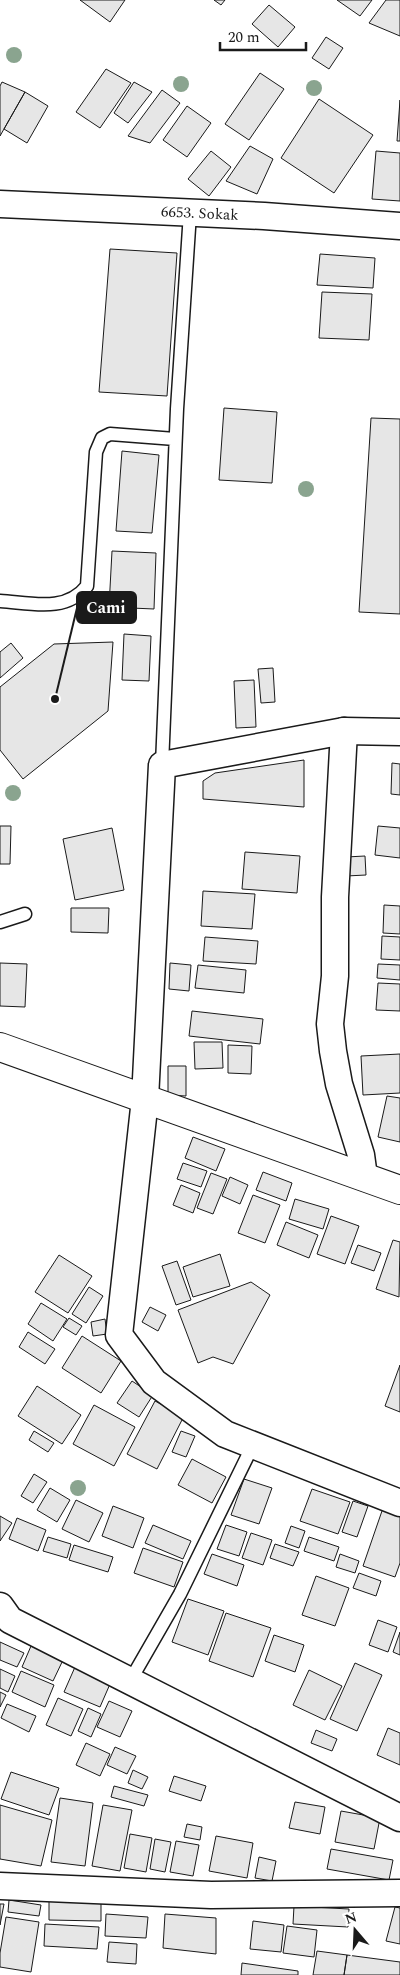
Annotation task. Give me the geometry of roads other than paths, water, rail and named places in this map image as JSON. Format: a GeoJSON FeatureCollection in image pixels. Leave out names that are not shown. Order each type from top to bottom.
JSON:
{"type":"FeatureCollection","features":[{"type":"Feature","properties":{"kind":"street","name":"6653. Sokak"},"geometry":{"type":"LineString","coordinates":[[0,204],[400,226]]}},
{"type":"Feature","properties":{"kind":"street"},"geometry":{"type":"LineString","coordinates":[[344,731],[335,897],[335,976],[330,1024],[332,1051],[339,1084],[361,1155],[364,1177]]}},
{"type":"Feature","properties":{"kind":"street"},"geometry":{"type":"LineString","coordinates":[[400,732],[344,731],[162,765],[145,1099],[119,1335],[154,1382],[225,1434],[400,1502]]}},
{"type":"Feature","properties":{"kind":"street"},"geometry":{"type":"LineString","coordinates":[[0,1047],[400,1190]]}},
{"type":"Feature","properties":{"kind":"street"},"geometry":{"type":"LineString","coordinates":[[3,1616],[400,1818]]}},
{"type":"Feature","properties":{"kind":"street"},"geometry":{"type":"LineString","coordinates":[[0,1886],[211,1895],[400,1893]]}},
{"type":"Feature","properties":{"kind":"lane"},"geometry":{"type":"LineString","coordinates":[[162,765],[175,439],[190,213]]}},
{"type":"Feature","properties":{"kind":"lane"},"geometry":{"type":"LineString","coordinates":[[0,601],[60,604],[78,596],[87,586],[96,452],[102,438],[110,434],[175,439]]}},
{"type":"Feature","properties":{"kind":"lane"},"geometry":{"type":"LineString","coordinates":[[0,922],[25,914]]}},
{"type":"Feature","properties":{"kind":"lane"},"geometry":{"type":"LineString","coordinates":[[130,1682],[180,1594],[253,1445]]}},
{"type":"Feature","properties":{"kind":"place","name":"Cami"},"geometry":{"type":"Point","coordinates":[55,699]}}]}
